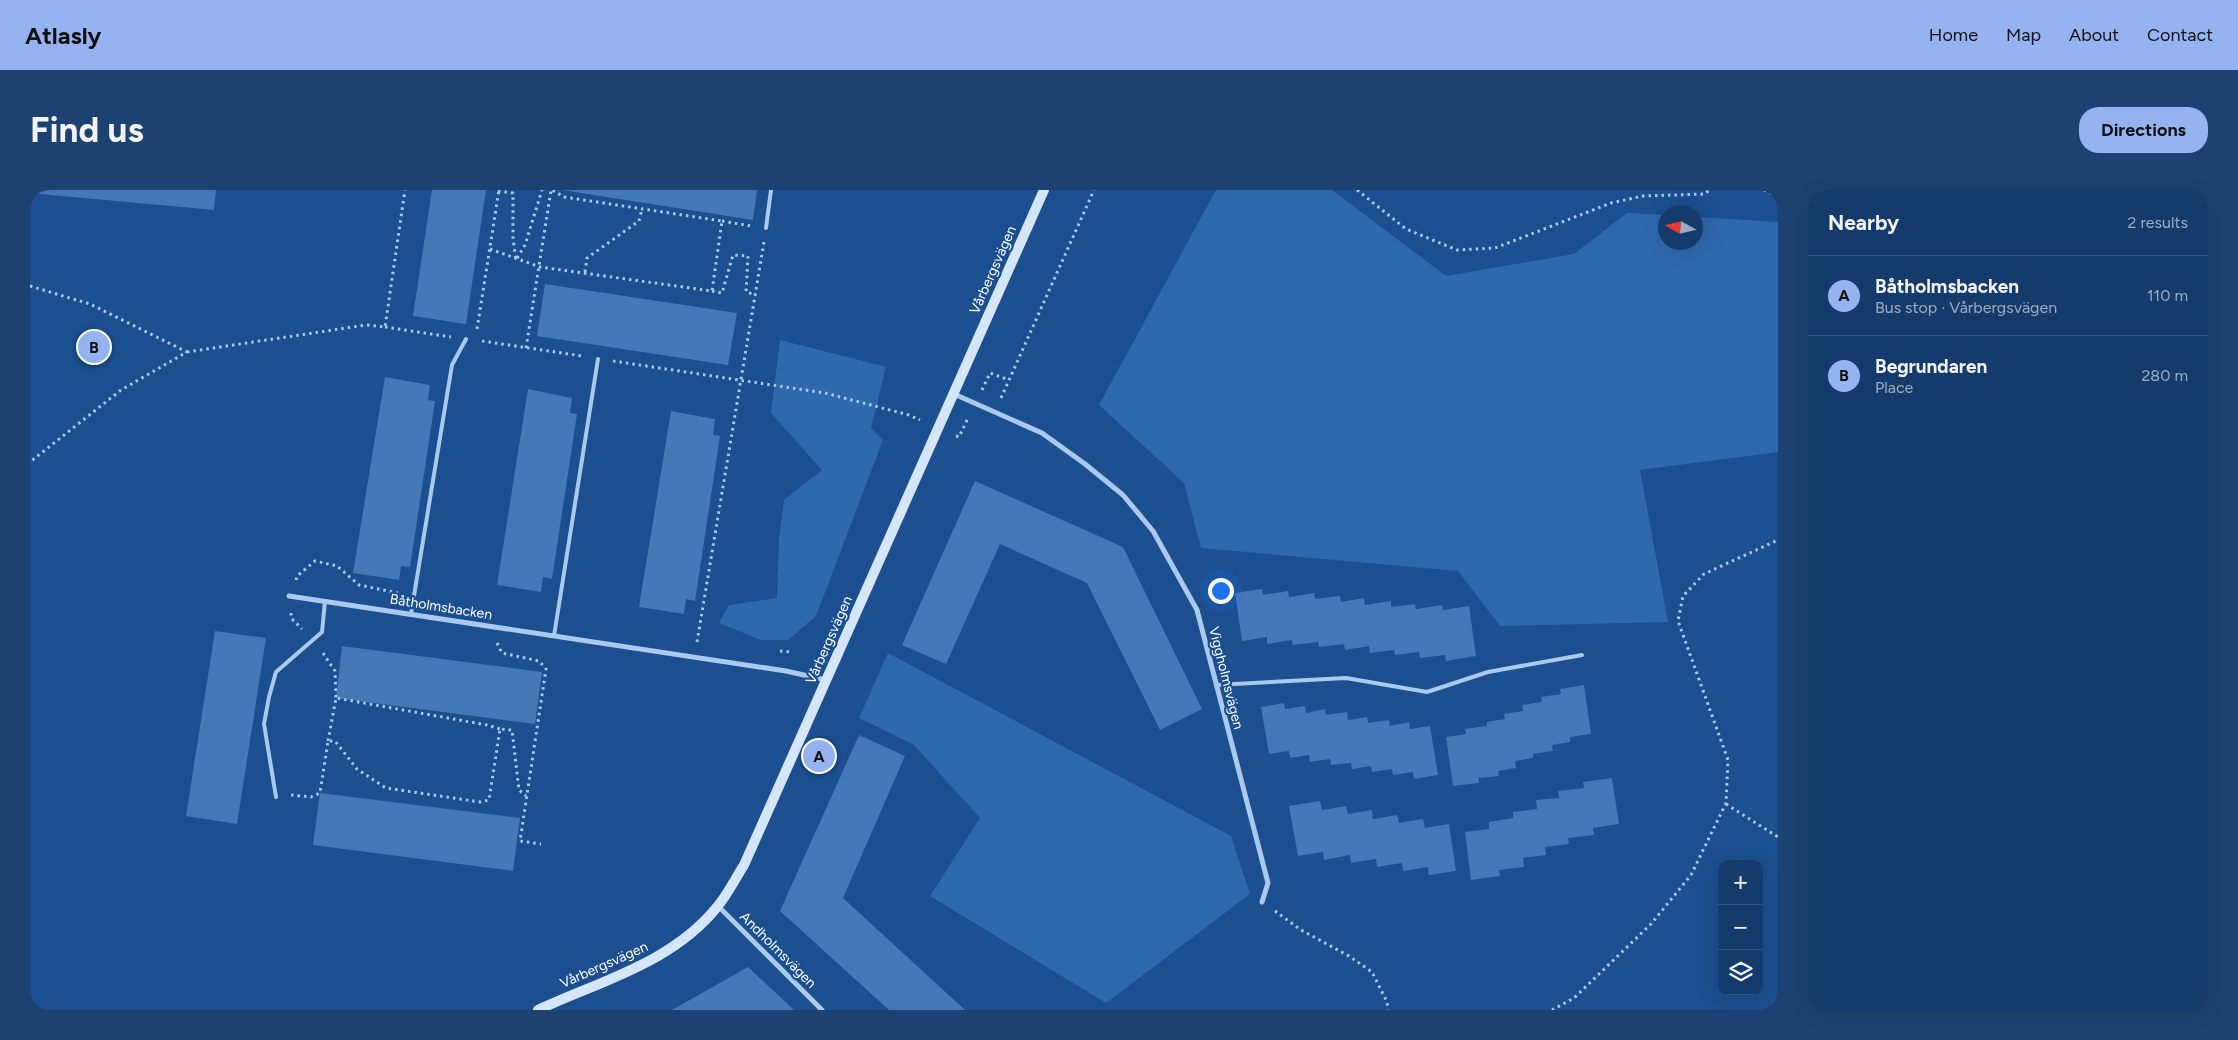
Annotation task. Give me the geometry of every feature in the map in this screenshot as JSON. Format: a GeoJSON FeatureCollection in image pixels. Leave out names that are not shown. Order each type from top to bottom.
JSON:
{"type":"FeatureCollection","features":[{"type":"Feature","properties":{"kind":"street","name":"Vårbergsvägen"},"geometry":{"type":"LineString","coordinates":[[538,1010],[611,980],[660,955],[692,933],[718,906],[744,865],[1044,190]]}},
{"type":"Feature","properties":{"kind":"street","name":"Viggholmsvägen"},"geometry":{"type":"LineString","coordinates":[[953,394],[1042,433],[1085,464],[1123,495],[1153,531],[1198,610],[1268,883],[1262,902]]}},
{"type":"Feature","properties":{"kind":"street","name":"Båtholmsbacken"},"geometry":{"type":"LineString","coordinates":[[289,596],[786,671],[827,680]]}},
{"type":"Feature","properties":{"kind":"street","name":"Andholmsvägen"},"geometry":{"type":"LineString","coordinates":[[718,906],[822,1010]]}},
{"type":"Feature","properties":{"kind":"lane"},"geometry":{"type":"LineString","coordinates":[[766,228],[771,190]]}},
{"type":"Feature","properties":{"kind":"lane"},"geometry":{"type":"LineString","coordinates":[[411,614],[452,365],[466,339]]}},
{"type":"Feature","properties":{"kind":"lane"},"geometry":{"type":"LineString","coordinates":[[554,636],[598,359]]}},
{"type":"Feature","properties":{"kind":"lane"},"geometry":{"type":"LineString","coordinates":[[276,797],[264,724],[269,697],[276,672],[322,632],[325,601]]}},
{"type":"Feature","properties":{"kind":"lane"},"geometry":{"type":"LineString","coordinates":[[1216,685],[1346,678],[1427,692],[1488,672],[1582,655]]}},
{"type":"Feature","properties":{"kind":"path"},"geometry":{"type":"LineString","coordinates":[[385,327],[406,190]]}},
{"type":"Feature","properties":{"kind":"path"},"geometry":{"type":"LineString","coordinates":[[516,260],[525,245],[542,190]]}},
{"type":"Feature","properties":{"kind":"path"},"geometry":{"type":"LineString","coordinates":[[526,348],[552,190],[564,197],[766,228],[694,658]]}},
{"type":"Feature","properties":{"kind":"path"},"geometry":{"type":"LineString","coordinates":[[995,412],[1094,190]]}},
{"type":"Feature","properties":{"kind":"path"},"geometry":{"type":"LineString","coordinates":[[1357,190],[1406,229],[1456,250],[1495,248],[1619,201],[1643,196],[1706,194],[1708,190]]}},
{"type":"Feature","properties":{"kind":"path"},"geometry":{"type":"LineString","coordinates":[[1764,190],[1778,196]]}},
{"type":"Feature","properties":{"kind":"path"},"geometry":{"type":"LineString","coordinates":[[466,339],[477,331],[499,191],[512,193],[513,239],[516,260]]}},
{"type":"Feature","properties":{"kind":"path"},"geometry":{"type":"LineString","coordinates":[[585,272],[587,258],[639,221],[642,209]]}},
{"type":"Feature","properties":{"kind":"path"},"geometry":{"type":"LineString","coordinates":[[712,291],[722,221]]}},
{"type":"Feature","properties":{"kind":"path"},"geometry":{"type":"LineString","coordinates":[[490,249],[516,260],[540,267],[722,293],[733,255],[748,256],[746,292],[756,295]]}},
{"type":"Feature","properties":{"kind":"path"},"geometry":{"type":"LineString","coordinates":[[30,286],[90,304],[187,352]]}},
{"type":"Feature","properties":{"kind":"path"},"geometry":{"type":"LineString","coordinates":[[30,462],[122,390],[187,352],[366,325],[824,393],[909,415],[959,437]]}},
{"type":"Feature","properties":{"kind":"path"},"geometry":{"type":"LineString","coordinates":[[1552,1010],[1574,998],[1651,924],[1691,875],[1726,804],[1728,760],[1678,621],[1683,596],[1704,574],[1778,540]]}},
{"type":"Feature","properties":{"kind":"path"},"geometry":{"type":"LineString","coordinates":[[289,596],[297,576],[316,561],[337,566],[359,585],[414,596]]}},
{"type":"Feature","properties":{"kind":"path"},"geometry":{"type":"LineString","coordinates":[[498,627],[496,645],[502,653],[539,661],[546,668],[520,841],[541,844]]}},
{"type":"Feature","properties":{"kind":"path"},"geometry":{"type":"LineString","coordinates":[[688,638],[706,641]]}},
{"type":"Feature","properties":{"kind":"path"},"geometry":{"type":"LineString","coordinates":[[777,651],[793,652]]}},
{"type":"Feature","properties":{"kind":"path"},"geometry":{"type":"LineString","coordinates":[[276,797],[289,795],[311,797],[320,792],[336,698],[512,730],[519,790],[526,796]]}},
{"type":"Feature","properties":{"kind":"path"},"geometry":{"type":"LineString","coordinates":[[328,741],[334,741],[357,769],[386,788],[480,802],[489,800],[500,729]]}},
{"type":"Feature","properties":{"kind":"path"},"geometry":{"type":"LineString","coordinates":[[1726,804],[1778,837]]}},
{"type":"Feature","properties":{"kind":"path"},"geometry":{"type":"LineString","coordinates":[[1262,902],[1302,930],[1349,956],[1372,972],[1387,1002],[1388,1010]]}},
{"type":"Feature","properties":{"kind":"shaded area"},"geometry":{"type":"Polygon","coordinates":[[[1216,190],[1332,190],[1446,276],[1574,254],[1627,213],[1658,215],[1658,250],[1703,250],[1703,217],[1778,222],[1778,452],[1640,470],[1668,622],[1500,626],[1458,571],[1201,548],[1184,483],[1099,405],[1216,190]]]}},
{"type":"Feature","properties":{"kind":"shaded area"},"geometry":{"type":"Polygon","coordinates":[[[780,340],[886,367],[871,428],[883,440],[816,616],[788,640],[761,640],[719,623],[729,605],[777,598],[779,538],[784,500],[822,470],[771,413],[780,340]]]}},
{"type":"Feature","properties":{"kind":"shaded area"},"geometry":{"type":"Polygon","coordinates":[[[888,653],[1231,836],[1250,894],[1106,1003],[930,896],[980,818],[914,745],[859,718],[888,653]]]}},
{"type":"Feature","properties":{"kind":"building"},"geometry":{"type":"Polygon","coordinates":[[[30,190],[216,190],[214,210],[30,193],[30,190]]]}},
{"type":"Feature","properties":{"kind":"building"},"geometry":{"type":"Polygon","coordinates":[[[432,190],[486,190],[466,324],[413,316],[432,190]]]}},
{"type":"Feature","properties":{"kind":"building"},"geometry":{"type":"Polygon","coordinates":[[[562,190],[757,190],[753,220],[562,190]]]}},
{"type":"Feature","properties":{"kind":"building"},"geometry":{"type":"Polygon","coordinates":[[[545,284],[737,313],[728,365],[537,336],[545,284]]]}},
{"type":"Feature","properties":{"kind":"building"},"geometry":{"type":"Polygon","coordinates":[[[385,377],[430,385],[428,400],[435,401],[410,567],[401,566],[399,580],[353,573],[385,377]]]}},
{"type":"Feature","properties":{"kind":"building"},"geometry":{"type":"Polygon","coordinates":[[[528,389],[572,398],[570,413],[577,414],[552,579],[543,577],[541,592],[497,585],[528,389]]]}},
{"type":"Feature","properties":{"kind":"building"},"geometry":{"type":"Polygon","coordinates":[[[671,411],[715,419],[713,435],[720,436],[695,601],[686,599],[684,614],[639,607],[671,411]]]}},
{"type":"Feature","properties":{"kind":"building"},"geometry":{"type":"Polygon","coordinates":[[[975,481],[1123,547],[1202,709],[1160,730],[1087,583],[1000,544],[946,664],[902,645],[975,481]]]}},
{"type":"Feature","properties":{"kind":"building"},"geometry":{"type":"Polygon","coordinates":[[[1262,589],[1263,595],[1288,591],[1289,597],[1314,593],[1315,599],[1340,596],[1341,602],[1364,598],[1365,605],[1391,601],[1391,607],[1415,604],[1416,609],[1442,605],[1443,610],[1469,606],[1476,656],[1446,661],[1445,655],[1420,658],[1419,652],[1395,655],[1394,650],[1370,653],[1369,646],[1345,650],[1344,644],[1319,647],[1318,642],[1293,645],[1292,640],[1267,644],[1267,637],[1242,641],[1235,593],[1262,589]]]}},
{"type":"Feature","properties":{"kind":"building"},"geometry":{"type":"Polygon","coordinates":[[[215,631],[266,638],[237,824],[186,816],[215,631]]]}},
{"type":"Feature","properties":{"kind":"building"},"geometry":{"type":"Polygon","coordinates":[[[342,646],[542,672],[535,724],[336,698],[342,646]]]}},
{"type":"Feature","properties":{"kind":"building"},"geometry":{"type":"Polygon","coordinates":[[[1584,685],[1591,734],[1570,737],[1570,742],[1552,745],[1553,751],[1533,754],[1533,758],[1515,761],[1516,768],[1498,771],[1499,776],[1479,778],[1479,783],[1453,786],[1446,737],[1466,734],[1465,729],[1487,726],[1487,722],[1505,719],[1504,714],[1523,711],[1522,705],[1542,702],[1541,697],[1561,694],[1560,689],[1584,685]]]}},
{"type":"Feature","properties":{"kind":"building"},"geometry":{"type":"Polygon","coordinates":[[[1284,703],[1285,709],[1305,706],[1306,713],[1325,709],[1326,715],[1347,712],[1348,720],[1367,717],[1368,723],[1389,720],[1390,726],[1409,722],[1410,729],[1430,726],[1438,775],[1414,779],[1413,772],[1393,775],[1392,769],[1372,772],[1371,766],[1352,769],[1351,763],[1331,765],[1330,759],[1310,762],[1309,755],[1290,758],[1289,751],[1269,754],[1261,707],[1284,703]]]}},
{"type":"Feature","properties":{"kind":"building"},"geometry":{"type":"Polygon","coordinates":[[[859,735],[905,756],[843,898],[965,1010],[889,1010],[780,911],[859,735]]]}},
{"type":"Feature","properties":{"kind":"building"},"geometry":{"type":"Polygon","coordinates":[[[1612,778],[1619,824],[1593,828],[1594,835],[1568,838],[1569,844],[1545,847],[1546,855],[1523,858],[1524,867],[1499,870],[1500,876],[1471,880],[1465,832],[1489,829],[1489,822],[1513,818],[1513,812],[1537,809],[1536,800],[1559,798],[1558,791],[1584,788],[1583,782],[1612,778]]]}},
{"type":"Feature","properties":{"kind":"building"},"geometry":{"type":"Polygon","coordinates":[[[320,793],[520,818],[513,871],[313,845],[320,793]]]}},
{"type":"Feature","properties":{"kind":"building"},"geometry":{"type":"Polygon","coordinates":[[[1320,801],[1322,810],[1346,806],[1348,814],[1372,810],[1373,819],[1397,815],[1399,823],[1423,819],[1425,828],[1449,824],[1456,871],[1429,875],[1428,867],[1403,871],[1402,863],[1377,867],[1376,859],[1351,863],[1350,855],[1324,860],[1323,852],[1298,856],[1289,806],[1320,801]]]}},
{"type":"Feature","properties":{"kind":"building"},"geometry":{"type":"Polygon","coordinates":[[[748,967],[794,1010],[672,1010],[748,967]]]}},
{"type":"Feature","properties":{"kind":"place","name":"Begrundaren"},"geometry":{"type":"Point","coordinates":[94,347]}},
{"type":"Feature","properties":{"kind":"place","name":"Båtholmsbacken"},"geometry":{"type":"Point","coordinates":[819,756]}}]}
